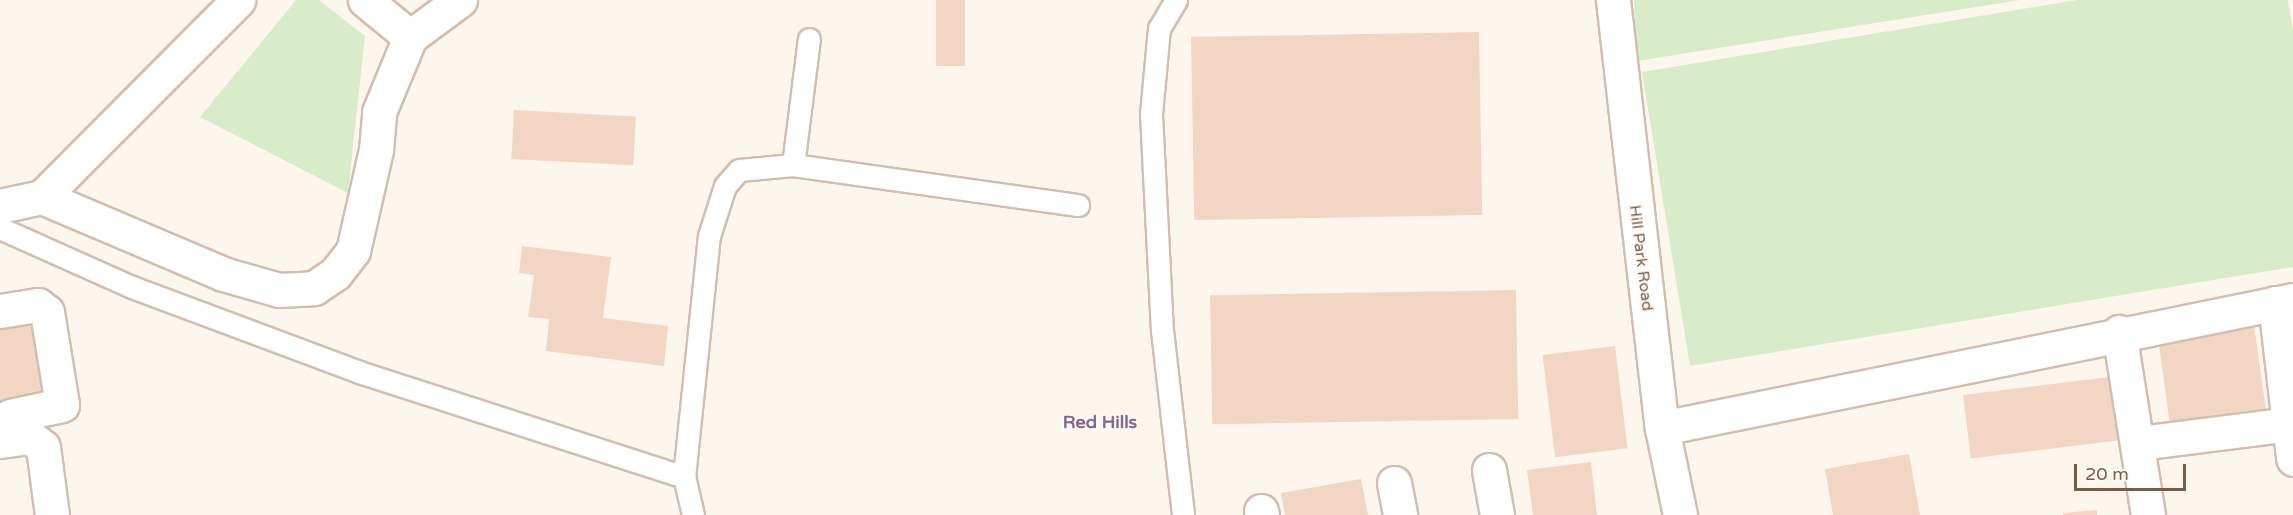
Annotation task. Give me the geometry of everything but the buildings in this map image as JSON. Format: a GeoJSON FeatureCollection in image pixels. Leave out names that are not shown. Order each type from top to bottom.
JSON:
{"type":"FeatureCollection","features":[{"type":"Feature","properties":{"kind":"street"},"geometry":{"type":"LineString","coordinates":[[0,206],[42,197],[237,0]]}},
{"type":"Feature","properties":{"kind":"street"},"geometry":{"type":"LineString","coordinates":[[365,0],[410,38]]}},
{"type":"Feature","properties":{"kind":"street"},"geometry":{"type":"LineString","coordinates":[[42,197],[223,274],[279,290],[314,288],[335,274],[353,251],[379,112],[410,38],[458,0]]}},
{"type":"Feature","properties":{"kind":"street","name":"Hill Park Road"},"geometry":{"type":"LineString","coordinates":[[1613,0],[1662,428],[1680,515]]}},
{"type":"Feature","properties":{"kind":"street"},"geometry":{"type":"LineString","coordinates":[[1662,428],[2119,332],[2284,301],[2293,459]]}},
{"type":"Feature","properties":{"kind":"street"},"geometry":{"type":"LineString","coordinates":[[0,311],[38,305],[47,312],[62,405],[5,429]]}},
{"type":"Feature","properties":{"kind":"street"},"geometry":{"type":"LineString","coordinates":[[2119,332],[2139,443],[2148,515]]}},
{"type":"Feature","properties":{"kind":"street"},"geometry":{"type":"LineString","coordinates":[[2139,443],[2291,423]]}},
{"type":"Feature","properties":{"kind":"street"},"geometry":{"type":"LineString","coordinates":[[5,429],[30,436],[43,447],[52,515]]}},
{"type":"Feature","properties":{"kind":"street"},"geometry":{"type":"LineString","coordinates":[[1489,470],[1497,515]]}},
{"type":"Feature","properties":{"kind":"street"},"geometry":{"type":"LineString","coordinates":[[1394,483],[1400,515]]}},
{"type":"Feature","properties":{"kind":"lane"},"geometry":{"type":"LineString","coordinates":[[1176,0],[1159,28],[1151,114],[1162,330],[1183,515]]}},
{"type":"Feature","properties":{"kind":"lane"},"geometry":{"type":"LineString","coordinates":[[793,165],[809,39]]}},
{"type":"Feature","properties":{"kind":"lane"},"geometry":{"type":"LineString","coordinates":[[693,515],[684,477],[708,247],[725,186],[739,170],[793,165],[1078,205]]}},
{"type":"Feature","properties":{"kind":"lane"},"geometry":{"type":"LineString","coordinates":[[0,228],[132,287],[359,372],[684,477]]}},
{"type":"Feature","properties":{"kind":"green space"},"geometry":{"type":"Polygon","coordinates":[[[296,0],[319,0],[365,36],[348,193],[200,117],[296,0]]]}},
{"type":"Feature","properties":{"kind":"green space"},"geometry":{"type":"Polygon","coordinates":[[[1634,0],[2020,0],[1637,61],[1634,0]]]}},
{"type":"Feature","properties":{"kind":"green space"},"geometry":{"type":"Polygon","coordinates":[[[2077,0],[2288,0],[2293,30],[2293,267],[1690,366],[1642,72],[2077,0]]]}},
{"type":"Feature","properties":{"kind":"district","name":"Red Hills"},"geometry":{"type":"Point","coordinates":[1100,422]}}]}
